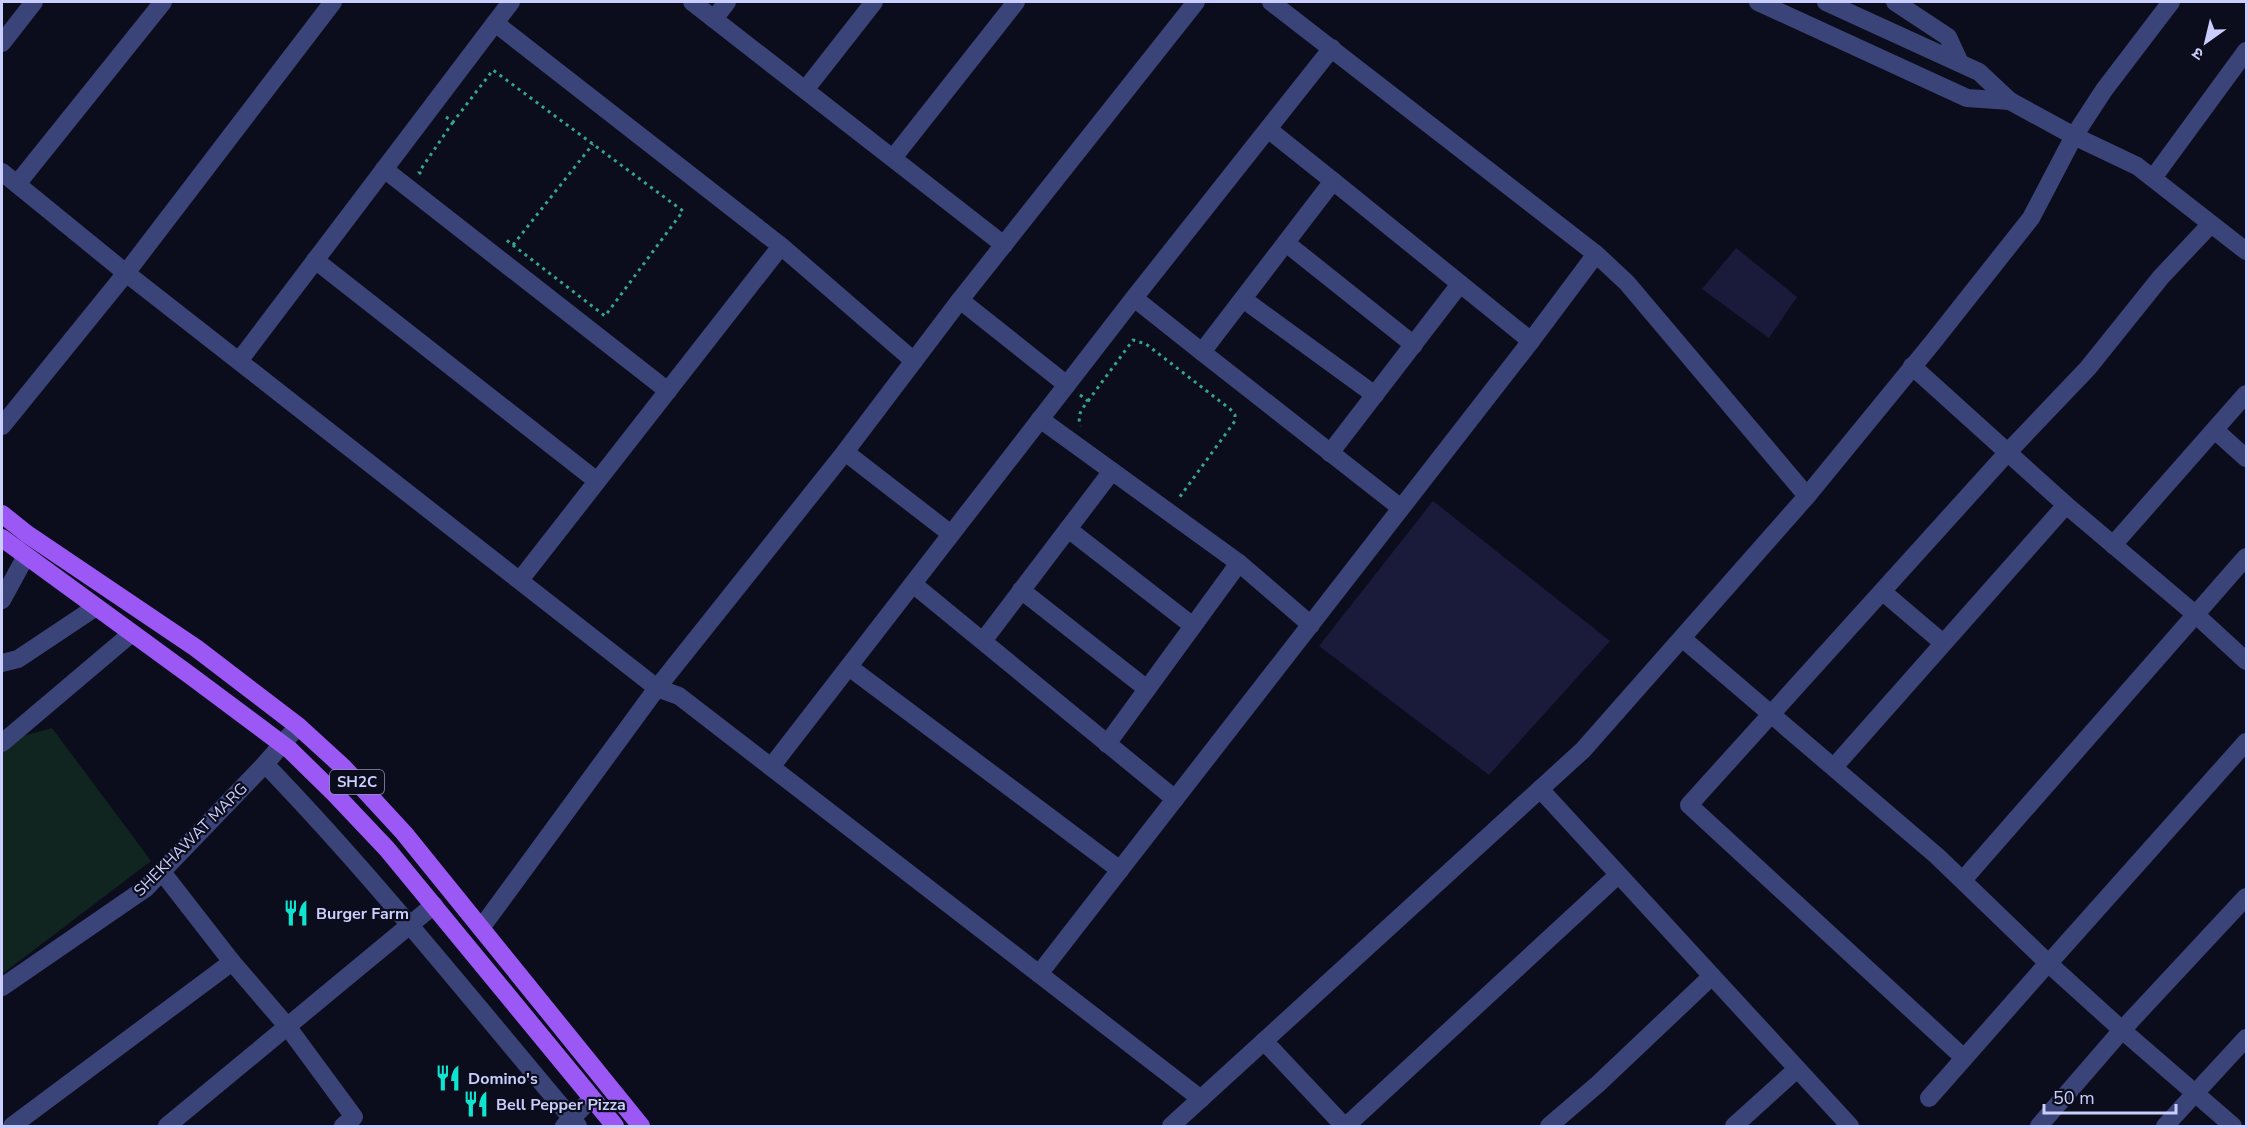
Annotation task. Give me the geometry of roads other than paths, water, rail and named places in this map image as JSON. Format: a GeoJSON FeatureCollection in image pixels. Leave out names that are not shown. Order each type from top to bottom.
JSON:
{"type":"FeatureCollection","features":[{"type":"Feature","properties":{"kind":"main road","name":"SH2C"},"geometry":{"type":"LineString","coordinates":[[2,514],[27,534],[196,648],[298,726],[344,768],[404,833],[641,1126]]}},
{"type":"Feature","properties":{"kind":"main road","name":"SH2C"},"geometry":{"type":"LineString","coordinates":[[2,538],[282,744],[334,793],[387,849],[615,1126]]}},
{"type":"Feature","properties":{"kind":"main road"},"geometry":{"type":"LineString","coordinates":[[96,607],[109,589]]}},
{"type":"Feature","properties":{"kind":"street"},"geometry":{"type":"LineString","coordinates":[[2,44],[34,2]]}},
{"type":"Feature","properties":{"kind":"street"},"geometry":{"type":"LineString","coordinates":[[17,184],[163,2]]}},
{"type":"Feature","properties":{"kind":"street"},"geometry":{"type":"LineString","coordinates":[[2,426],[126,273],[333,2]]}},
{"type":"Feature","properties":{"kind":"street"},"geometry":{"type":"LineString","coordinates":[[239,361],[512,2]]}},
{"type":"Feature","properties":{"kind":"street"},"geometry":{"type":"LineString","coordinates":[[692,2],[1004,245]]}},
{"type":"Feature","properties":{"kind":"street"},"geometry":{"type":"LineString","coordinates":[[714,19],[727,2]]}},
{"type":"Feature","properties":{"kind":"street"},"geometry":{"type":"LineString","coordinates":[[805,90],[874,2]]}},
{"type":"Feature","properties":{"kind":"street"},"geometry":{"type":"LineString","coordinates":[[893,158],[1016,2]]}},
{"type":"Feature","properties":{"kind":"street"},"geometry":{"type":"LineString","coordinates":[[481,928],[657,688],[845,452],[960,300],[1196,2]]}},
{"type":"Feature","properties":{"kind":"street"},"geometry":{"type":"LineString","coordinates":[[1271,2],[1596,254],[1627,283],[1807,495]]}},
{"type":"Feature","properties":{"kind":"street"},"geometry":{"type":"LineString","coordinates":[[1758,2],[1967,98],[2010,101]]}},
{"type":"Feature","properties":{"kind":"street"},"geometry":{"type":"LineString","coordinates":[[1826,2],[1979,72],[2010,101],[2136,166],[2210,225],[2247,251]]}},
{"type":"Feature","properties":{"kind":"street"},"geometry":{"type":"LineString","coordinates":[[1895,2],[1948,37],[1960,63]]}},
{"type":"Feature","properties":{"kind":"street"},"geometry":{"type":"LineString","coordinates":[[1171,1126],[1583,750],[1807,495],[2031,218],[2074,136],[2104,90],[2171,2]]}},
{"type":"Feature","properties":{"kind":"street"},"geometry":{"type":"LineString","coordinates":[[495,23],[781,246],[914,361]]}},
{"type":"Feature","properties":{"kind":"street"},"geometry":{"type":"LineString","coordinates":[[771,767],[1134,298],[1332,48]]}},
{"type":"Feature","properties":{"kind":"street"},"geometry":{"type":"LineString","coordinates":[[2152,178],[2247,51]]}},
{"type":"Feature","properties":{"kind":"street"},"geometry":{"type":"LineString","coordinates":[[1268,129],[1530,341]]}},
{"type":"Feature","properties":{"kind":"street"},"geometry":{"type":"LineString","coordinates":[[384,170],[668,391]]}},
{"type":"Feature","properties":{"kind":"street"},"geometry":{"type":"LineString","coordinates":[[2,172],[126,273],[657,688],[679,696],[1201,1099]]}},
{"type":"Feature","properties":{"kind":"street"},"geometry":{"type":"LineString","coordinates":[[1202,352],[1334,182]]}},
{"type":"Feature","properties":{"kind":"street"},"geometry":{"type":"LineString","coordinates":[[1964,1058],[1689,805],[2008,452],[2088,368],[2161,277],[2210,225]]}},
{"type":"Feature","properties":{"kind":"street"},"geometry":{"type":"LineString","coordinates":[[1286,243],[1414,345]]}},
{"type":"Feature","properties":{"kind":"street"},"geometry":{"type":"LineString","coordinates":[[520,580],[781,246]]}},
{"type":"Feature","properties":{"kind":"street"},"geometry":{"type":"LineString","coordinates":[[1040,974],[1596,254]]}},
{"type":"Feature","properties":{"kind":"street"},"geometry":{"type":"LineString","coordinates":[[315,260],[597,481]]}},
{"type":"Feature","properties":{"kind":"street"},"geometry":{"type":"LineString","coordinates":[[1330,453],[1461,284]]}},
{"type":"Feature","properties":{"kind":"street"},"geometry":{"type":"LineString","coordinates":[[1134,298],[1401,508]]}},
{"type":"Feature","properties":{"kind":"street"},"geometry":{"type":"LineString","coordinates":[[1243,299],[1375,395]]}},
{"type":"Feature","properties":{"kind":"street"},"geometry":{"type":"LineString","coordinates":[[960,300],[1067,385]]}},
{"type":"Feature","properties":{"kind":"street"},"geometry":{"type":"LineString","coordinates":[[1912,366],[2066,505],[2247,661]]}},
{"type":"Feature","properties":{"kind":"street"},"geometry":{"type":"LineString","coordinates":[[2113,545],[2247,394]]}},
{"type":"Feature","properties":{"kind":"street"},"geometry":{"type":"LineString","coordinates":[[1040,419],[1239,563],[1311,624]]}},
{"type":"Feature","properties":{"kind":"street"},"geometry":{"type":"LineString","coordinates":[[2216,431],[2247,458]]}},
{"type":"Feature","properties":{"kind":"street"},"geometry":{"type":"LineString","coordinates":[[845,452],[951,534]]}},
{"type":"Feature","properties":{"kind":"street"},"geometry":{"type":"LineString","coordinates":[[982,641],[1112,471]]}},
{"type":"Feature","properties":{"kind":"street"},"geometry":{"type":"LineString","coordinates":[[1834,767],[2066,505]]}},
{"type":"Feature","properties":{"kind":"street"},"geometry":{"type":"LineString","coordinates":[[1068,529],[1193,626]]}},
{"type":"Feature","properties":{"kind":"street"},"geometry":{"type":"LineString","coordinates":[[2,600],[26,556]]}},
{"type":"Feature","properties":{"kind":"street"},"geometry":{"type":"LineString","coordinates":[[1963,880],[2247,557]]}},
{"type":"Feature","properties":{"kind":"street"},"geometry":{"type":"LineString","coordinates":[[1107,744],[1239,563]]}},
{"type":"Feature","properties":{"kind":"street"},"geometry":{"type":"LineString","coordinates":[[913,584],[1175,800]]}},
{"type":"Feature","properties":{"kind":"street"},"geometry":{"type":"LineString","coordinates":[[1021,590],[1147,689]]}},
{"type":"Feature","properties":{"kind":"street"},"geometry":{"type":"LineString","coordinates":[[1883,592],[1943,643]]}},
{"type":"Feature","properties":{"kind":"street"},"geometry":{"type":"LineString","coordinates":[[2,663],[18,659],[96,607]]}},
{"type":"Feature","properties":{"kind":"street"},"geometry":{"type":"LineString","coordinates":[[2,743],[132,633]]}},
{"type":"Feature","properties":{"kind":"street"},"geometry":{"type":"LineString","coordinates":[[1682,638],[1963,880],[2048,963],[2233,1126]]}},
{"type":"Feature","properties":{"kind":"street"},"geometry":{"type":"LineString","coordinates":[[849,667],[1120,870]]}},
{"type":"Feature","properties":{"kind":"street","name":"SHEKHAWAT MARG"},"geometry":{"type":"LineString","coordinates":[[2,987],[146,888],[266,764],[298,726]]}},
{"type":"Feature","properties":{"kind":"street"},"geometry":{"type":"LineString","coordinates":[[1929,1098],[2247,742]]}},
{"type":"Feature","properties":{"kind":"street"},"geometry":{"type":"LineString","coordinates":[[266,764],[324,825],[410,924],[571,1124],[591,1099]]}},
{"type":"Feature","properties":{"kind":"street"},"geometry":{"type":"LineString","coordinates":[[1540,789],[1850,1126]]}},
{"type":"Feature","properties":{"kind":"street"},"geometry":{"type":"LineString","coordinates":[[162,872],[232,962],[287,1026],[354,1117],[343,1126]]}},
{"type":"Feature","properties":{"kind":"street"},"geometry":{"type":"LineString","coordinates":[[1264,1041],[1345,1126],[1618,875]]}},
{"type":"Feature","properties":{"kind":"street"},"geometry":{"type":"LineString","coordinates":[[2039,1126],[2122,1030],[2247,897]]}},
{"type":"Feature","properties":{"kind":"street"},"geometry":{"type":"LineString","coordinates":[[167,1126],[434,905]]}},
{"type":"Feature","properties":{"kind":"street"},"geometry":{"type":"LineString","coordinates":[[12,1126],[232,962]]}},
{"type":"Feature","properties":{"kind":"street"},"geometry":{"type":"LineString","coordinates":[[1549,1126],[1598,1084],[1712,976]]}},
{"type":"Feature","properties":{"kind":"street"},"geometry":{"type":"LineString","coordinates":[[2165,1126],[2247,1038]]}},
{"type":"Feature","properties":{"kind":"street"},"geometry":{"type":"LineString","coordinates":[[1734,1126],[1797,1070]]}},
{"type":"Feature","properties":{"kind":"place","name":"Burger Farm"},"geometry":{"type":"Point","coordinates":[296,913]}},
{"type":"Feature","properties":{"kind":"place","name":"Domino's"},"geometry":{"type":"Point","coordinates":[448,1078]}},
{"type":"Feature","properties":{"kind":"place","name":"Bell Pepper Pizza"},"geometry":{"type":"Point","coordinates":[476,1104]}}]}
